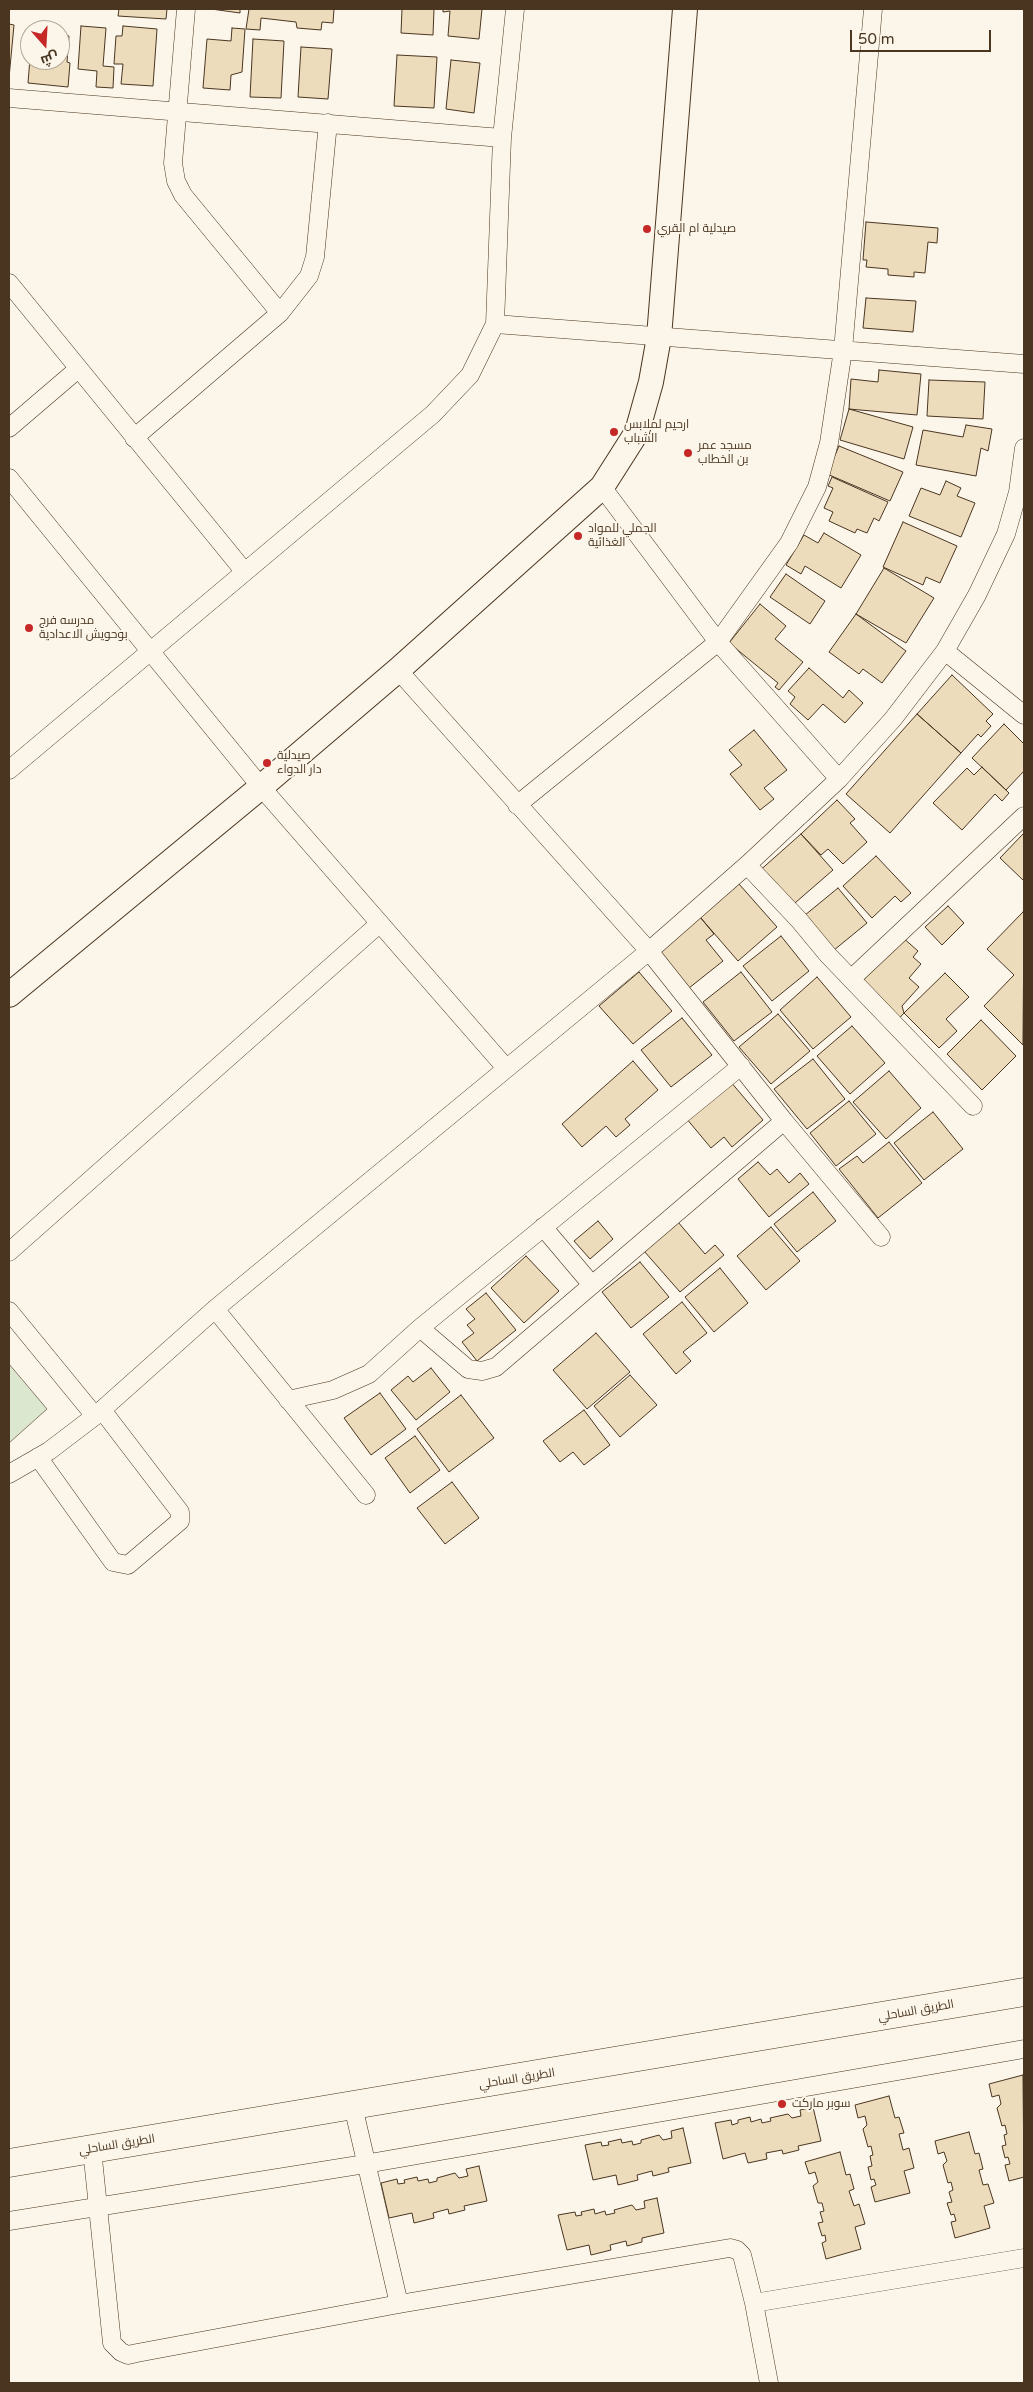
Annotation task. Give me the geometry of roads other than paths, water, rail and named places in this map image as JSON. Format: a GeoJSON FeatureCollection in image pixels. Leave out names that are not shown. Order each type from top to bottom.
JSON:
{"type":"FeatureCollection","features":[{"type":"Feature","properties":{"kind":"highway","name":"الطريق الساحلي"},"geometry":{"type":"LineString","coordinates":[[9,2163],[1024,1992]]}},
{"type":"Feature","properties":{"kind":"main road"},"geometry":{"type":"LineString","coordinates":[[9,995],[261,787],[398,670],[602,487],[637,432],[651,382],[659,336],[685,9]]}},
{"type":"Feature","properties":{"kind":"street"},"geometry":{"type":"LineString","coordinates":[[186,9],[173,163],[176,181],[183,195],[280,313]]}},
{"type":"Feature","properties":{"kind":"street"},"geometry":{"type":"LineString","coordinates":[[9,770],[432,414],[470,375],[495,324],[502,138],[515,9]]}},
{"type":"Feature","properties":{"kind":"street"},"geometry":{"type":"LineString","coordinates":[[517,805],[718,642],[789,543],[817,488],[829,443],[842,350],[873,9]]}},
{"type":"Feature","properties":{"kind":"street"},"geometry":{"type":"LineString","coordinates":[[9,98],[502,138]]}},
{"type":"Feature","properties":{"kind":"street"},"geometry":{"type":"LineString","coordinates":[[134,438],[280,313],[309,276],[315,257],[328,123]]}},
{"type":"Feature","properties":{"kind":"street"},"geometry":{"type":"LineString","coordinates":[[9,283],[244,572]]}},
{"type":"Feature","properties":{"kind":"street"},"geometry":{"type":"LineString","coordinates":[[495,324],[1024,364]]}},
{"type":"Feature","properties":{"kind":"street"},"geometry":{"type":"LineString","coordinates":[[9,428],[78,369]]}},
{"type":"Feature","properties":{"kind":"street"},"geometry":{"type":"LineString","coordinates":[[9,1474],[38,1457],[99,1413],[215,1309],[649,950],[747,865],[839,779],[893,719],[945,651],[977,595],[1006,534],[1021,493],[1024,448]]}},
{"type":"Feature","properties":{"kind":"street"},"geometry":{"type":"LineString","coordinates":[[9,478],[261,787],[506,1068]]}},
{"type":"Feature","properties":{"kind":"street"},"geometry":{"type":"LineString","coordinates":[[602,487],[718,642],[839,779]]}},
{"type":"Feature","properties":{"kind":"street"},"geometry":{"type":"LineString","coordinates":[[945,651],[1024,715]]}},
{"type":"Feature","properties":{"kind":"street"},"geometry":{"type":"LineString","coordinates":[[398,670],[517,805],[649,950],[784,1121],[881,1237]]}},
{"type":"Feature","properties":{"kind":"street"},"geometry":{"type":"LineString","coordinates":[[851,979],[1024,816]]}},
{"type":"Feature","properties":{"kind":"street"},"geometry":{"type":"LineString","coordinates":[[747,865],[851,979],[973,1106]]}},
{"type":"Feature","properties":{"kind":"street"},"geometry":{"type":"LineString","coordinates":[[9,1252],[379,924]]}},
{"type":"Feature","properties":{"kind":"street"},"geometry":{"type":"LineString","coordinates":[[288,1400],[333,1390],[369,1374],[420,1328],[741,1066]]}},
{"type":"Feature","properties":{"kind":"street"},"geometry":{"type":"LineString","coordinates":[[420,1328],[468,1369],[482,1371],[496,1367],[784,1121]]}},
{"type":"Feature","properties":{"kind":"street"},"geometry":{"type":"LineString","coordinates":[[543,1227],[592,1285]]}},
{"type":"Feature","properties":{"kind":"street"},"geometry":{"type":"LineString","coordinates":[[215,1309],[366,1495]]}},
{"type":"Feature","properties":{"kind":"street"},"geometry":{"type":"LineString","coordinates":[[9,1311],[99,1413],[180,1512],[180,1521],[128,1565],[113,1562],[38,1457]]}},
{"type":"Feature","properties":{"kind":"street"},"geometry":{"type":"LineString","coordinates":[[9,2220],[365,2164],[1024,2049]]}},
{"type":"Feature","properties":{"kind":"street"},"geometry":{"type":"LineString","coordinates":[[353,2106],[399,2304]]}},
{"type":"Feature","properties":{"kind":"street"},"geometry":{"type":"LineString","coordinates":[[92,2149],[112,2343],[116,2349],[128,2355],[399,2304],[730,2248],[737,2250],[742,2255],[770,2383]]}},
{"type":"Feature","properties":{"kind":"street"},"geometry":{"type":"LineString","coordinates":[[754,2303],[1024,2258]]}},
{"type":"Feature","properties":{"kind":"place","name":"صيدلية ام القري"},"geometry":{"type":"Point","coordinates":[647,229]}},
{"type":"Feature","properties":{"kind":"place","name":"ارحيم لملابس الشباب"},"geometry":{"type":"Point","coordinates":[614,432]}},
{"type":"Feature","properties":{"kind":"place","name":"مسجد عمر بن الخطاب"},"geometry":{"type":"Point","coordinates":[688,453]}},
{"type":"Feature","properties":{"kind":"place","name":"الجملي للمواد الغذائية"},"geometry":{"type":"Point","coordinates":[578,536]}},
{"type":"Feature","properties":{"kind":"place","name":"مدرسه فرج بوحويش الاعدادية"},"geometry":{"type":"Point","coordinates":[29,628]}},
{"type":"Feature","properties":{"kind":"place","name":"صيدلية دار الدواء"},"geometry":{"type":"Point","coordinates":[267,763]}},
{"type":"Feature","properties":{"kind":"place","name":"سوبر ماركت"},"geometry":{"type":"Point","coordinates":[782,2104]}}]}
